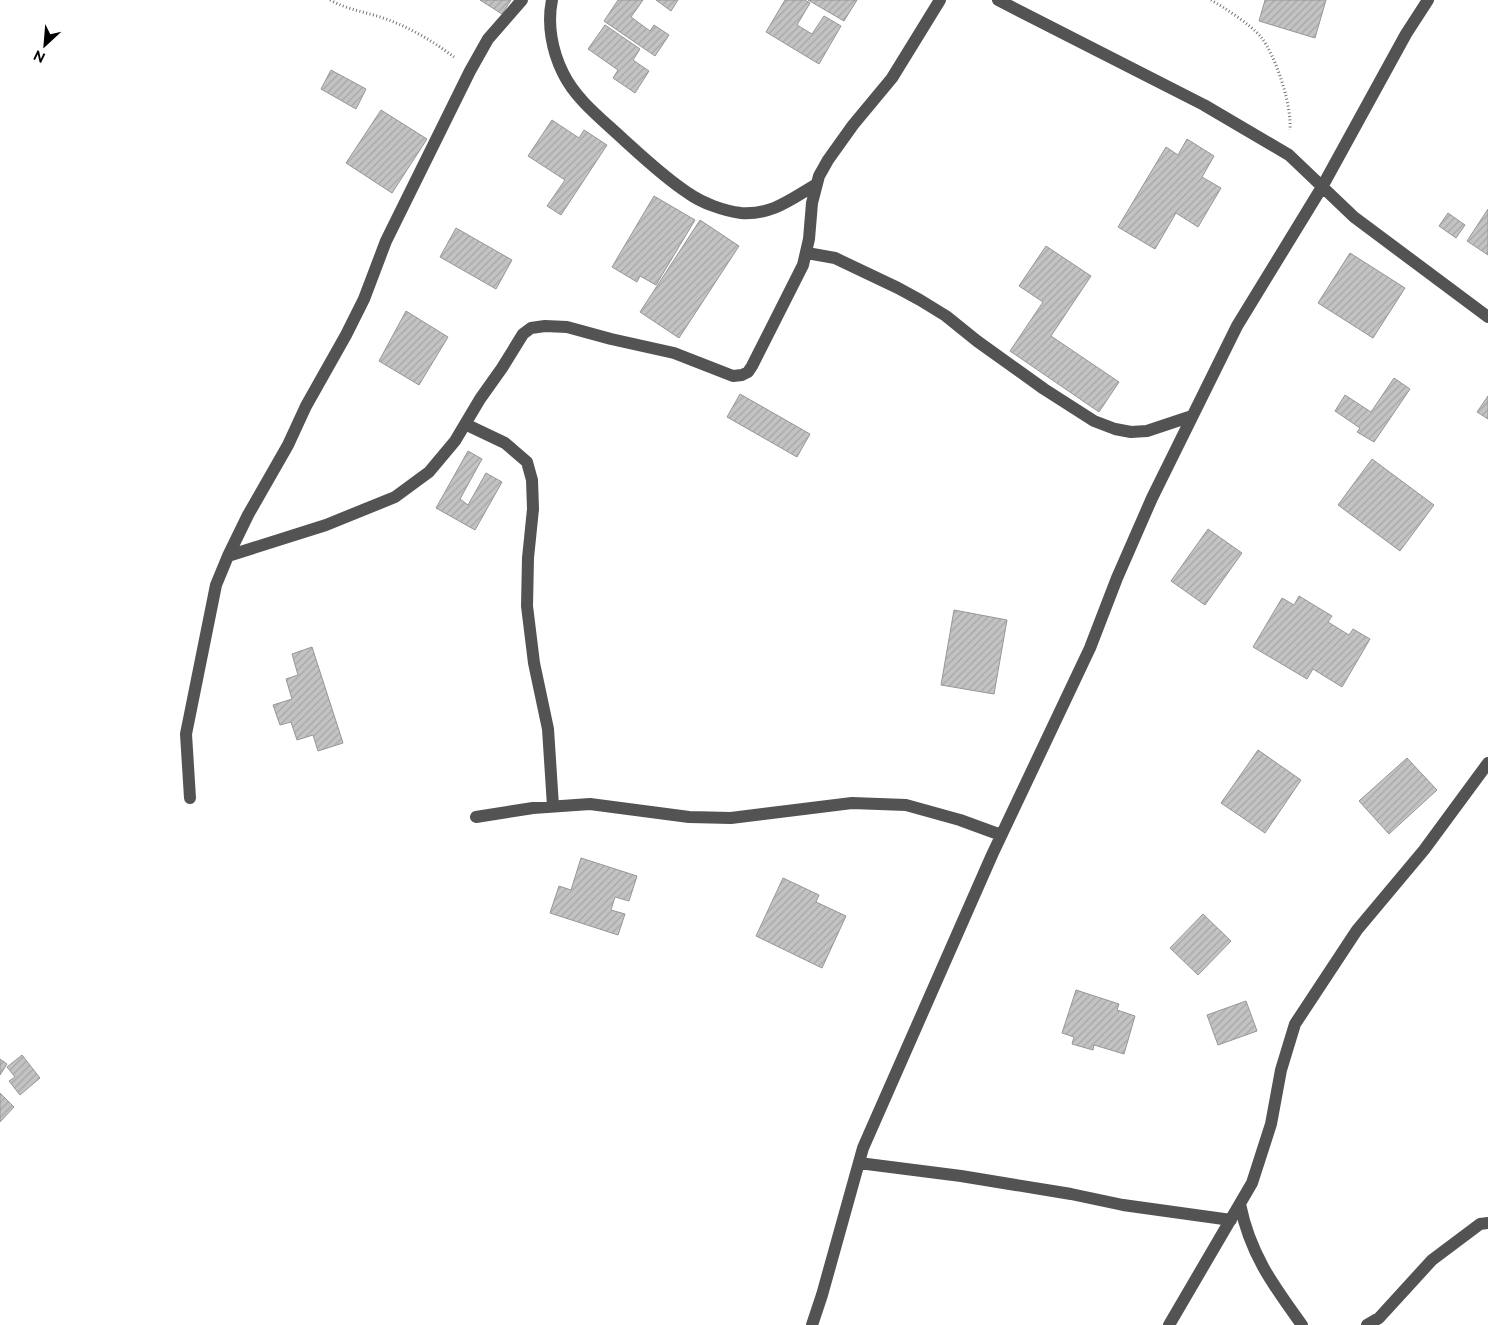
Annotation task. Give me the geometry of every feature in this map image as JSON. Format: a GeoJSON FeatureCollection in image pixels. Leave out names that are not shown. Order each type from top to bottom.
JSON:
{"type":"FeatureCollection","features":[{"type":"Feature","properties":{"kind":"street"},"geometry":{"type":"LineString","coordinates":[[190,798],[186,734],[216,585],[228,556],[364,299],[386,241],[470,71],[488,38],[522,0]]}},
{"type":"Feature","properties":{"kind":"street"},"geometry":{"type":"LineString","coordinates":[[552,0],[548,16],[553,46],[563,74],[579,98],[666,178],[690,195],[715,206],[739,212],[759,213],[783,206],[817,184]]}},
{"type":"Feature","properties":{"kind":"street"},"geometry":{"type":"LineString","coordinates":[[228,556],[326,525],[395,497],[430,472],[455,440],[522,334],[532,328],[545,326],[567,327],[611,339],[674,352],[733,376],[748,372],[791,292],[807,252],[812,203],[823,168],[838,144],[892,78],[940,0]]}},
{"type":"Feature","properties":{"kind":"street"},"geometry":{"type":"LineString","coordinates":[[998,0],[1204,105],[1289,155],[1354,217],[1488,317]]}},
{"type":"Feature","properties":{"kind":"street"},"geometry":{"type":"LineString","coordinates":[[812,1325],[822,1296],[863,1148],[1002,835],[1090,648],[1121,569],[1152,498],[1237,326],[1322,187],[1406,34],[1428,0]]}},
{"type":"Feature","properties":{"kind":"street"},"geometry":{"type":"LineString","coordinates":[[807,252],[835,258],[913,296],[946,316],[1044,390],[1094,421],[1115,430],[1147,431],[1192,416]]}},
{"type":"Feature","properties":{"kind":"street"},"geometry":{"type":"LineString","coordinates":[[465,424],[505,443],[527,462],[532,480],[533,509],[528,558],[527,606],[534,663],[548,729],[553,806]]}},
{"type":"Feature","properties":{"kind":"street"},"geometry":{"type":"LineString","coordinates":[[1168,1325],[1252,1183],[1271,1124],[1280,1070],[1295,1024],[1357,930],[1424,850],[1488,763]]}},
{"type":"Feature","properties":{"kind":"street"},"geometry":{"type":"LineString","coordinates":[[476,817],[553,806],[590,804],[690,817],[731,818],[852,803],[906,805],[960,820],[1002,835]]}},
{"type":"Feature","properties":{"kind":"street"},"geometry":{"type":"LineString","coordinates":[[859,1163],[962,1176],[1071,1194],[1123,1205],[1231,1220]]}},
{"type":"Feature","properties":{"kind":"street"},"geometry":{"type":"LineString","coordinates":[[1240,1204],[1248,1238],[1261,1265],[1302,1325]]}},
{"type":"Feature","properties":{"kind":"street"},"geometry":{"type":"LineString","coordinates":[[1367,1325],[1380,1318],[1432,1260],[1480,1224],[1488,1222]]}},
{"type":"Feature","properties":{"kind":"path"},"geometry":{"type":"LineString","coordinates":[[330,0],[350,10],[386,19],[425,37],[470,71]]}},
{"type":"Feature","properties":{"kind":"path"},"geometry":{"type":"LineString","coordinates":[[1210,0],[1227,9],[1261,37],[1274,62],[1285,90],[1291,121],[1289,155]]}},
{"type":"Feature","properties":{"kind":"building"},"geometry":{"type":"Polygon","coordinates":[[[480,0],[511,0],[502,14],[480,0]]]}},
{"type":"Feature","properties":{"kind":"building"},"geometry":{"type":"Polygon","coordinates":[[[618,0],[643,0],[631,17],[650,31],[654,25],[669,35],[655,56],[604,21],[618,0]]]}},
{"type":"Feature","properties":{"kind":"building"},"geometry":{"type":"Polygon","coordinates":[[[656,0],[678,0],[671,11],[656,0]]]}},
{"type":"Feature","properties":{"kind":"building"},"geometry":{"type":"Polygon","coordinates":[[[785,0],[805,0],[810,3],[797,25],[812,34],[824,16],[841,26],[819,64],[766,32],[785,0]]]}},
{"type":"Feature","properties":{"kind":"building"},"geometry":{"type":"Polygon","coordinates":[[[808,0],[857,0],[844,21],[808,0]]]}},
{"type":"Feature","properties":{"kind":"building"},"geometry":{"type":"Polygon","coordinates":[[[1265,0],[1326,0],[1315,38],[1259,21],[1265,0]]]}},
{"type":"Feature","properties":{"kind":"building"},"geometry":{"type":"Polygon","coordinates":[[[605,25],[640,49],[633,60],[649,71],[635,93],[613,78],[618,70],[588,49],[605,25]]]}},
{"type":"Feature","properties":{"kind":"building"},"geometry":{"type":"Polygon","coordinates":[[[331,70],[366,89],[356,109],[321,89],[331,70]]]}},
{"type":"Feature","properties":{"kind":"building"},"geometry":{"type":"Polygon","coordinates":[[[381,110],[427,139],[392,193],[346,163],[381,110]]]}},
{"type":"Feature","properties":{"kind":"building"},"geometry":{"type":"Polygon","coordinates":[[[552,120],[579,138],[584,130],[607,145],[561,215],[547,206],[565,180],[528,156],[552,120]]]}},
{"type":"Feature","properties":{"kind":"building"},"geometry":{"type":"Polygon","coordinates":[[[1187,139],[1214,156],[1202,177],[1221,188],[1198,227],[1176,213],[1155,249],[1118,227],[1166,147],[1178,155],[1187,139]]]}},
{"type":"Feature","properties":{"kind":"building"},"geometry":{"type":"Polygon","coordinates":[[[654,196],[695,220],[656,285],[640,276],[637,282],[612,267],[654,196]]]}},
{"type":"Feature","properties":{"kind":"building"},"geometry":{"type":"Polygon","coordinates":[[[1488,209],[1488,255],[1467,241],[1488,209]]]}},
{"type":"Feature","properties":{"kind":"building"},"geometry":{"type":"Polygon","coordinates":[[[1448,213],[1465,225],[1456,238],[1439,226],[1448,213]]]}},
{"type":"Feature","properties":{"kind":"building"},"geometry":{"type":"Polygon","coordinates":[[[700,220],[739,246],[679,338],[640,312],[700,220]]]}},
{"type":"Feature","properties":{"kind":"building"},"geometry":{"type":"Polygon","coordinates":[[[456,228],[512,260],[496,289],[440,257],[456,228]]]}},
{"type":"Feature","properties":{"kind":"building"},"geometry":{"type":"Polygon","coordinates":[[[1046,246],[1091,276],[1051,336],[1119,382],[1099,412],[1010,351],[1043,302],[1019,286],[1046,246]]]}},
{"type":"Feature","properties":{"kind":"building"},"geometry":{"type":"Polygon","coordinates":[[[1350,253],[1405,288],[1373,338],[1318,303],[1350,253]]]}},
{"type":"Feature","properties":{"kind":"building"},"geometry":{"type":"Polygon","coordinates":[[[406,311],[448,337],[419,385],[379,361],[406,311]]]}},
{"type":"Feature","properties":{"kind":"building"},"geometry":{"type":"Polygon","coordinates":[[[1394,378],[1410,389],[1374,442],[1357,432],[1360,428],[1335,411],[1345,395],[1371,412],[1394,378]]]}},
{"type":"Feature","properties":{"kind":"building"},"geometry":{"type":"Polygon","coordinates":[[[740,394],[810,434],[797,457],[727,417],[740,394]]]}},
{"type":"Feature","properties":{"kind":"building"},"geometry":{"type":"Polygon","coordinates":[[[1488,396],[1488,419],[1477,412],[1488,396]]]}},
{"type":"Feature","properties":{"kind":"building"},"geometry":{"type":"Polygon","coordinates":[[[468,451],[482,459],[460,499],[468,505],[486,473],[502,482],[475,530],[436,508],[468,451]]]}},
{"type":"Feature","properties":{"kind":"building"},"geometry":{"type":"Polygon","coordinates":[[[1372,459],[1434,505],[1400,551],[1338,505],[1372,459]]]}},
{"type":"Feature","properties":{"kind":"building"},"geometry":{"type":"Polygon","coordinates":[[[1208,529],[1242,553],[1205,605],[1171,581],[1208,529]]]}},
{"type":"Feature","properties":{"kind":"building"},"geometry":{"type":"Polygon","coordinates":[[[1299,596],[1332,616],[1328,622],[1349,635],[1353,629],[1370,639],[1342,687],[1313,669],[1307,679],[1253,647],[1282,598],[1294,605],[1299,596]]]}},
{"type":"Feature","properties":{"kind":"building"},"geometry":{"type":"Polygon","coordinates":[[[954,610],[1007,620],[994,694],[941,685],[954,610]]]}},
{"type":"Feature","properties":{"kind":"building"},"geometry":{"type":"Polygon","coordinates":[[[312,647],[343,743],[318,751],[313,735],[297,740],[291,722],[280,725],[273,705],[292,699],[286,679],[298,675],[292,654],[312,647]]]}},
{"type":"Feature","properties":{"kind":"building"},"geometry":{"type":"Polygon","coordinates":[[[1258,750],[1301,780],[1265,833],[1221,803],[1258,750]]]}},
{"type":"Feature","properties":{"kind":"building"},"geometry":{"type":"Polygon","coordinates":[[[1407,758],[1437,790],[1389,834],[1359,801],[1407,758]]]}},
{"type":"Feature","properties":{"kind":"building"},"geometry":{"type":"Polygon","coordinates":[[[581,858],[637,876],[629,901],[615,897],[611,910],[625,914],[618,935],[550,913],[559,886],[571,890],[581,858]]]}},
{"type":"Feature","properties":{"kind":"building"},"geometry":{"type":"Polygon","coordinates":[[[783,878],[819,895],[816,902],[846,916],[822,968],[756,936],[783,878]]]}},
{"type":"Feature","properties":{"kind":"building"},"geometry":{"type":"Polygon","coordinates":[[[1203,914],[1231,941],[1198,975],[1170,948],[1203,914]]]}},
{"type":"Feature","properties":{"kind":"building"},"geometry":{"type":"Polygon","coordinates":[[[1076,990],[1119,1004],[1117,1010],[1135,1016],[1124,1054],[1094,1045],[1093,1050],[1072,1044],[1074,1037],[1062,1033],[1076,990]]]}},
{"type":"Feature","properties":{"kind":"building"},"geometry":{"type":"Polygon","coordinates":[[[1246,1001],[1257,1031],[1218,1045],[1207,1015],[1246,1001]]]}},
{"type":"Feature","properties":{"kind":"building"},"geometry":{"type":"Polygon","coordinates":[[[22,1055],[40,1078],[20,1095],[9,1081],[15,1077],[7,1067],[22,1055]]]}},
{"type":"Feature","properties":{"kind":"building"},"geometry":{"type":"Polygon","coordinates":[[[0,1059],[7,1064],[0,1075],[0,1059]]]}},
{"type":"Feature","properties":{"kind":"building"},"geometry":{"type":"Polygon","coordinates":[[[0,1093],[14,1107],[0,1122],[0,1093]]]}}]}
